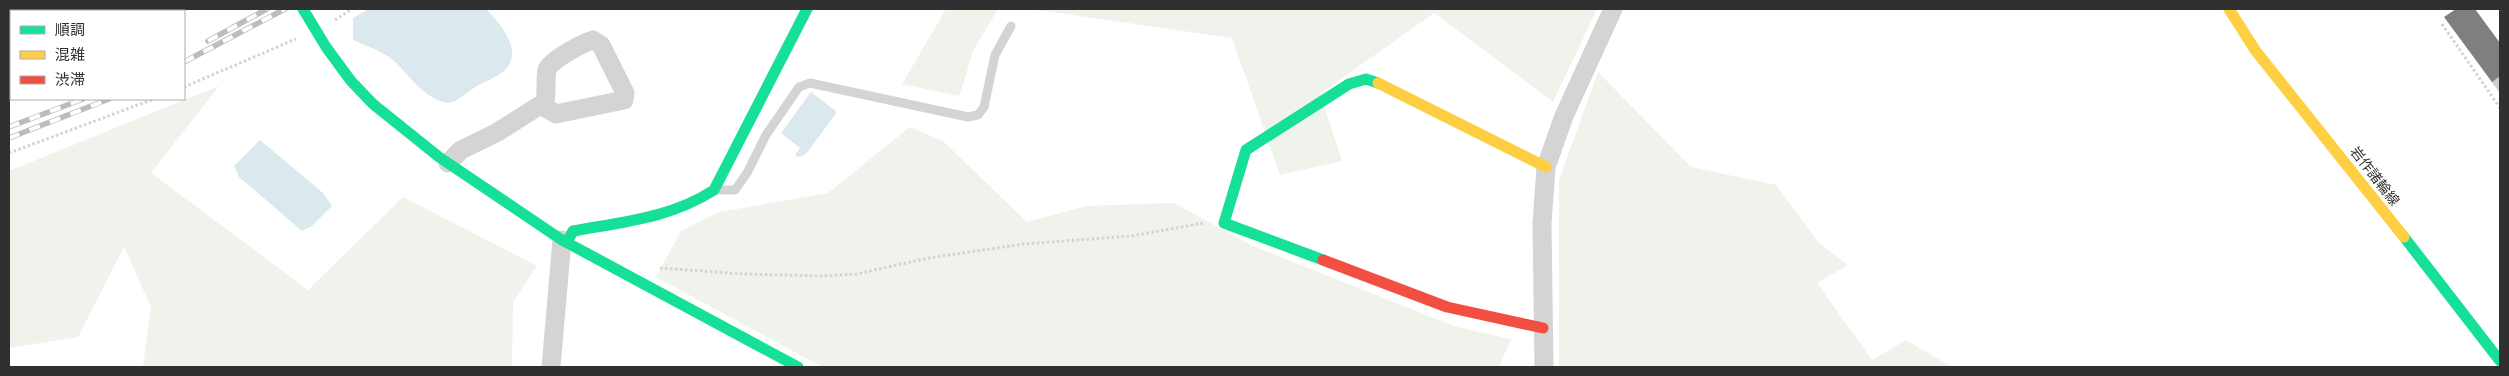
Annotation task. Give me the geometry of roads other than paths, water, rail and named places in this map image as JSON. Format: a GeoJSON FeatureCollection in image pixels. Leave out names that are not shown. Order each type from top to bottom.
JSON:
{"type":"FeatureCollection","features":[{"type":"Feature","properties":{"kind":"street"},"geometry":{"type":"LineString","coordinates":[[303,9],[338,66],[373,104],[448,163],[564,241],[798,367]]}},
{"type":"Feature","properties":{"kind":"street"},"geometry":{"type":"LineString","coordinates":[[551,367],[564,241],[573,231],[674,212],[697,203],[714,190],[807,9]]}},
{"type":"Feature","properties":{"kind":"street"},"geometry":{"type":"LineString","coordinates":[[1544,367],[1542,223],[1546,167],[1564,116],[1613,9]]}},
{"type":"Feature","properties":{"kind":"street","name":"岩作諸輪線"},"geometry":{"type":"LineString","coordinates":[[2229,9],[2255,50],[2406,239],[2500,361]]}},
{"type":"Feature","properties":{"kind":"street"},"geometry":{"type":"LineString","coordinates":[[593,40],[600,45],[625,93],[624,100],[556,114],[546,108],[545,102],[547,70],[552,63],[593,40]]}},
{"type":"Feature","properties":{"kind":"street"},"geometry":{"type":"LineString","coordinates":[[1543,328],[1446,307],[1224,223],[1246,150],[1349,84],[1366,79],[1381,84],[1546,167]]}},
{"type":"Feature","properties":{"kind":"street"},"geometry":{"type":"LineString","coordinates":[[448,163],[461,150],[496,133],[545,102]]}},
{"type":"Feature","properties":{"kind":"lane"},"geometry":{"type":"LineString","coordinates":[[714,190],[735,190],[747,174],[766,135],[799,87],[810,83],[968,117],[978,115],[984,107],[995,55],[1011,26]]}},
{"type":"Feature","properties":{"kind":"railway"},"geometry":{"type":"LineString","coordinates":[[208,41],[267,9]]}},
{"type":"Feature","properties":{"kind":"railway"},"geometry":{"type":"LineString","coordinates":[[185,61],[285,9]]}},
{"type":"Feature","properties":{"kind":"railway"},"geometry":{"type":"LineString","coordinates":[[9,127],[80,100]]}},
{"type":"Feature","properties":{"kind":"railway"},"geometry":{"type":"LineString","coordinates":[[9,138],[106,100]]}}]}
